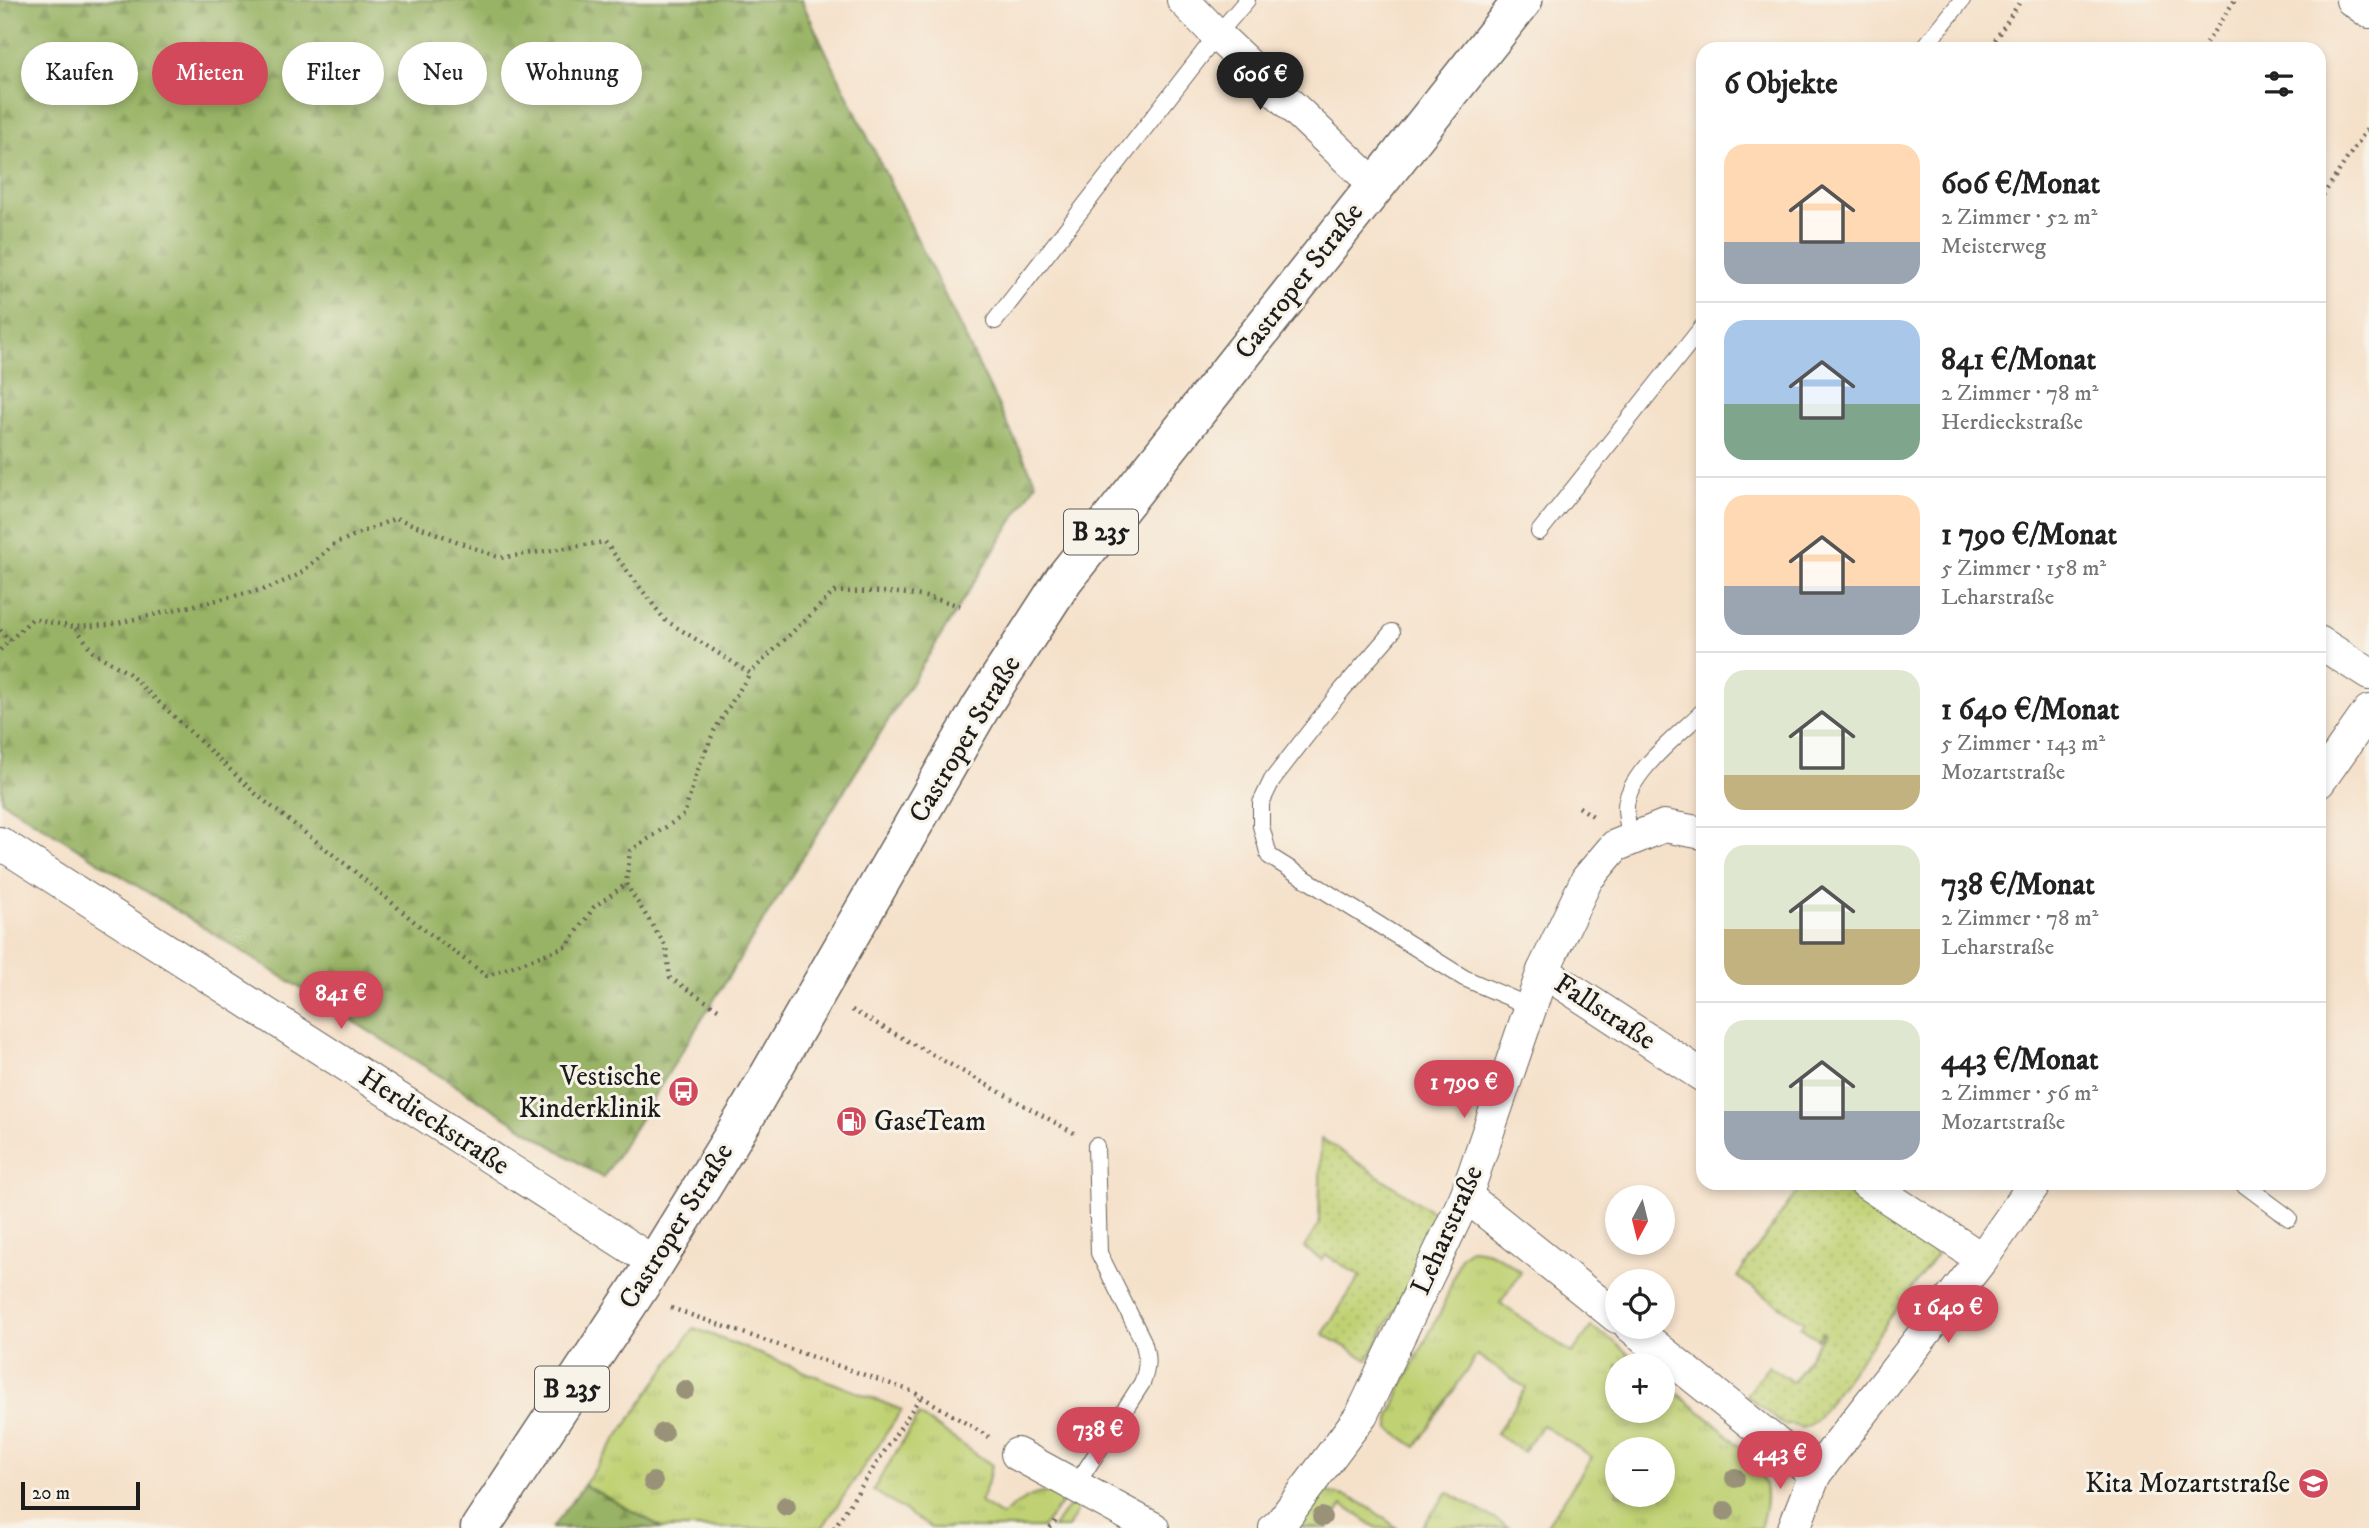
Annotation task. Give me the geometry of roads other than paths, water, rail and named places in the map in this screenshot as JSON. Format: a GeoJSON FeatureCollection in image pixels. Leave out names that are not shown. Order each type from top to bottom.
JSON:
{"type":"FeatureCollection","features":[{"type":"Feature","properties":{"kind":"main road","name":"Castroper Straße"},"geometry":{"type":"LineString","coordinates":[[480,1528],[656,1263],[818,991],[981,707],[1064,579],[1523,0]]}},
{"type":"Feature","properties":{"kind":"street"},"geometry":{"type":"LineString","coordinates":[[1183,0],[1375,185]]}},
{"type":"Feature","properties":{"kind":"street"},"geometry":{"type":"LineString","coordinates":[[2352,0],[2369,12]]}},
{"type":"Feature","properties":{"kind":"street"},"geometry":{"type":"LineString","coordinates":[[2326,646],[2369,674]]}},
{"type":"Feature","properties":{"kind":"street"},"geometry":{"type":"LineString","coordinates":[[2326,772],[2369,711]]}},
{"type":"Feature","properties":{"kind":"street","name":"Leharstraße"},"geometry":{"type":"LineString","coordinates":[[1280,1527],[1362,1414],[1466,1196],[1543,971],[1587,879],[1615,846],[1630,839],[1664,826],[1696,832]]}},
{"type":"Feature","properties":{"kind":"street","name":"Herdieckstraße"},"geometry":{"type":"LineString","coordinates":[[0,843],[656,1263]]}},
{"type":"Feature","properties":{"kind":"street","name":"Fallstraße"},"geometry":{"type":"LineString","coordinates":[[1543,971],[1696,1071]]}},
{"type":"Feature","properties":{"kind":"street"},"geometry":{"type":"LineString","coordinates":[[1877,1190],[1982,1259]]}},
{"type":"Feature","properties":{"kind":"street"},"geometry":{"type":"LineString","coordinates":[[1794,1528],[1815,1474],[1982,1259],[2030,1190]]}},
{"type":"Feature","properties":{"kind":"street"},"geometry":{"type":"LineString","coordinates":[[1466,1196],[1605,1307]]}},
{"type":"Feature","properties":{"kind":"street"},"geometry":{"type":"LineString","coordinates":[[1646,1339],[1815,1474]]}},
{"type":"Feature","properties":{"kind":"street"},"geometry":{"type":"LineString","coordinates":[[1017,1454],[1153,1528]]}},
{"type":"Feature","properties":{"kind":"lane"},"geometry":{"type":"LineString","coordinates":[[995,321],[1247,0]]}},
{"type":"Feature","properties":{"kind":"lane"},"geometry":{"type":"LineString","coordinates":[[1929,42],[1962,0]]}},
{"type":"Feature","properties":{"kind":"lane"},"geometry":{"type":"LineString","coordinates":[[1539,533],[1696,335]]}},
{"type":"Feature","properties":{"kind":"lane"},"geometry":{"type":"LineString","coordinates":[[1392,632],[1342,690],[1272,780],[1261,803],[1261,826],[1269,856],[1464,978],[1531,1007]]}},
{"type":"Feature","properties":{"kind":"lane"},"geometry":{"type":"LineString","coordinates":[[1630,839],[1626,806],[1630,790],[1639,775],[1696,718]]}},
{"type":"Feature","properties":{"kind":"lane"},"geometry":{"type":"LineString","coordinates":[[1076,1485],[1142,1383],[1147,1369],[1143,1340],[1099,1253],[1096,1146]]}},
{"type":"Feature","properties":{"kind":"lane"},"geometry":{"type":"LineString","coordinates":[[2251,1190],[2289,1218]]}},
{"type":"Feature","properties":{"kind":"place","name":"Vestische Kinderklinik"},"geometry":{"type":"Point","coordinates":[684,1092]}},
{"type":"Feature","properties":{"kind":"place","name":"GaseTeam"},"geometry":{"type":"Point","coordinates":[851,1121]}},
{"type":"Feature","properties":{"kind":"place","name":"Kita Mozartstraße"},"geometry":{"type":"Point","coordinates":[2313,1483]}}]}
